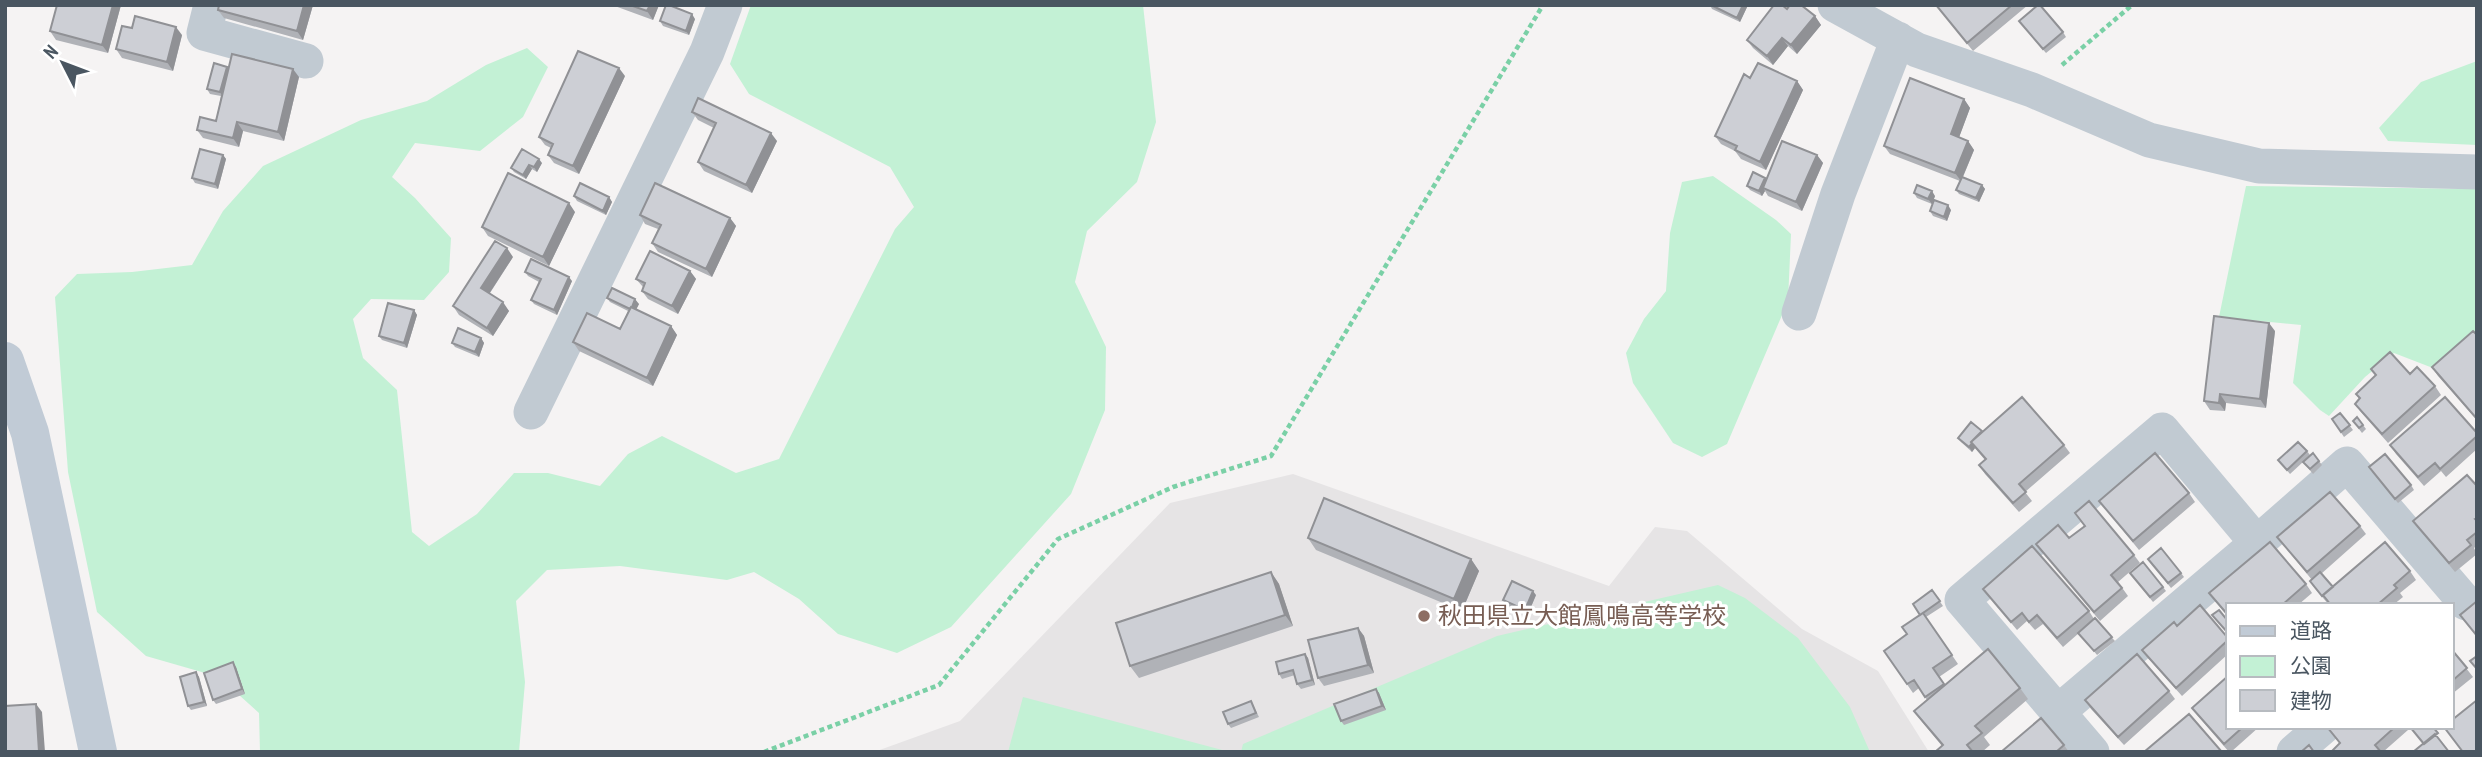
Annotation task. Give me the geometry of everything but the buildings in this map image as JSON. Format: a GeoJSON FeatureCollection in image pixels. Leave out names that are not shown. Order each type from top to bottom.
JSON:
{"type":"FeatureCollection","features":[{"type":"Feature","properties":{"kind":"street"},"geometry":{"type":"LineString","coordinates":[[211,5],[204,33],[306,61]]}},
{"type":"Feature","properties":{"kind":"street"},"geometry":{"type":"LineString","coordinates":[[531,412],[706,52],[725,5]]}},
{"type":"Feature","properties":{"kind":"street"},"geometry":{"type":"LineString","coordinates":[[1835,5],[1917,50],[2032,90],[2149,140],[2259,166],[2477,172]]}},
{"type":"Feature","properties":{"kind":"street"},"geometry":{"type":"LineString","coordinates":[[1800,313],[1838,194],[1898,39]]}},
{"type":"Feature","properties":{"kind":"street"},"geometry":{"type":"LineString","coordinates":[[5,361],[30,433],[98,752]]}},
{"type":"Feature","properties":{"kind":"street"},"geometry":{"type":"LineString","coordinates":[[2092,752],[1962,600],[2162,430],[2257,543]]}},
{"type":"Feature","properties":{"kind":"street"},"geometry":{"type":"LineString","coordinates":[[2058,712],[2347,464],[2465,605]]}},
{"type":"Feature","properties":{"kind":"street"},"geometry":{"type":"LineString","coordinates":[[2294,752],[2321,729]]}},
{"type":"Feature","properties":{"kind":"path"},"geometry":{"type":"LineString","coordinates":[[764,752],[939,685],[1058,539],[1173,487],[1270,456],[1543,5]]}},
{"type":"Feature","properties":{"kind":"path"},"geometry":{"type":"LineString","coordinates":[[2032,90],[2132,5]]}},
{"type":"Feature","properties":{"kind":"shaded area","name":"秋田県立大館鳳鳴高等学校"},"geometry":{"type":"Polygon","coordinates":[[[1293,474],[1609,586],[1655,527],[1687,531],[1802,629],[1878,671],[1929,752],[874,752],[960,721],[1170,503],[1293,474]]]}},
{"type":"Feature","properties":{"kind":"green space"},"geometry":{"type":"Polygon","coordinates":[[[751,5],[1143,5],[1156,122],[1137,182],[1087,231],[1075,282],[1106,347],[1105,410],[1071,494],[951,627],[897,653],[838,634],[799,599],[754,572],[727,580],[620,566],[547,570],[516,601],[525,682],[519,752],[260,752],[259,713],[219,677],[146,656],[97,612],[68,472],[55,297],[77,274],[132,272],[192,265],[223,211],[263,166],[361,120],[427,101],[486,65],[527,48],[548,67],[523,117],[480,151],[415,143],[392,177],[451,238],[449,272],[424,300],[371,299],[353,319],[363,358],[397,390],[412,532],[429,546],[477,514],[514,473],[548,473],[600,486],[628,454],[662,436],[736,473],[779,459],[895,229],[914,207],[890,167],[749,94],[730,64],[751,5]]]}},
{"type":"Feature","properties":{"kind":"green space"},"geometry":{"type":"Polygon","coordinates":[[[2477,61],[2477,145],[2388,141],[2379,128],[2421,82],[2477,61]]]}},
{"type":"Feature","properties":{"kind":"green space"},"geometry":{"type":"Polygon","coordinates":[[[1713,176],[1776,220],[1791,234],[1788,301],[1727,444],[1702,457],[1673,443],[1633,383],[1626,353],[1644,319],[1666,291],[1670,233],[1682,182],[1713,176]]]}},
{"type":"Feature","properties":{"kind":"green space"},"geometry":{"type":"Polygon","coordinates":[[[2246,186],[2477,189],[2477,332],[2438,370],[2394,353],[2365,377],[2329,416],[2293,383],[2301,325],[2219,317],[2246,186]]]}},
{"type":"Feature","properties":{"kind":"green space"},"geometry":{"type":"Polygon","coordinates":[[[1718,585],[1745,598],[1798,638],[1850,707],[1870,752],[1241,752],[1243,744],[1497,636],[1718,585]]]}},
{"type":"Feature","properties":{"kind":"green space"},"geometry":{"type":"Polygon","coordinates":[[[1023,697],[1226,751],[1008,752],[1023,697]]]}},
{"type":"Feature","properties":{"kind":"place","name":"秋田県立大館鳳鳴高等学校"},"geometry":{"type":"Point","coordinates":[1424,616]}}]}
